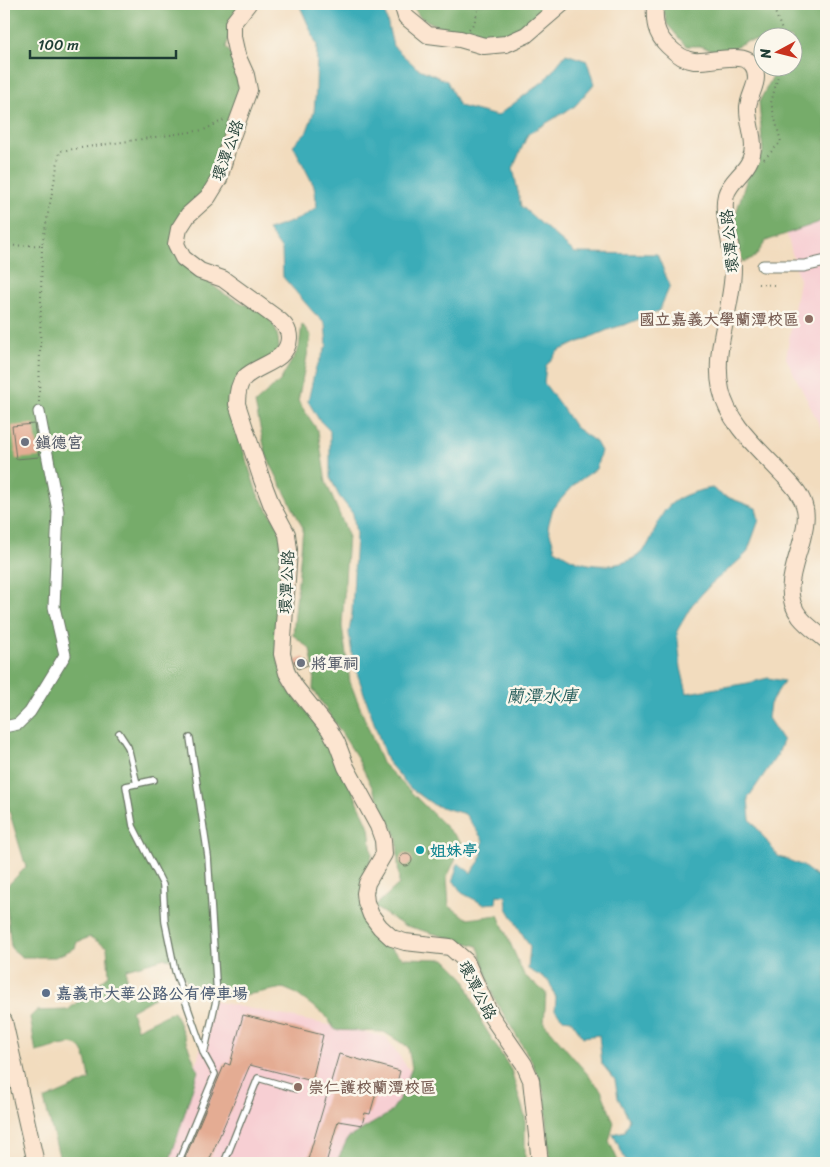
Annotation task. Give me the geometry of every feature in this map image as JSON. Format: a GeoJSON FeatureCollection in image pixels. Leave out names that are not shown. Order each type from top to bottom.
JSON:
{"type":"FeatureCollection","features":[{"type":"Feature","properties":{"kind":"street","name":"環潭公路"},"geometry":{"type":"LineString","coordinates":[[248,4],[234,23],[232,37],[237,55],[246,75],[249,90],[219,179],[208,197],[188,215],[178,229],[176,244],[183,258],[200,270],[223,279],[278,319],[284,324],[289,333],[286,350],[275,360],[244,378],[237,392],[237,404],[262,480],[272,506],[287,534],[290,550],[282,654],[288,673],[296,688],[329,729],[337,743],[346,767],[378,826],[383,840],[384,854],[367,883],[365,893],[371,915],[392,938],[405,942],[450,947],[466,961],[491,1016],[524,1064],[531,1080],[540,1163]]}},
{"type":"Feature","properties":{"kind":"street"},"geometry":{"type":"LineString","coordinates":[[402,4],[406,17],[428,34],[460,39],[484,46],[506,44],[526,35],[562,4]]}},
{"type":"Feature","properties":{"kind":"street","name":"環潭公路"},"geometry":{"type":"LineString","coordinates":[[655,4],[654,19],[656,29],[665,43],[678,55],[693,61],[713,61],[739,57],[746,59],[755,67],[754,91],[748,104],[754,149],[750,161],[726,195],[724,208],[732,247],[733,283],[719,353],[720,390],[727,409],[738,426],[800,494],[806,510],[806,522],[790,584],[791,597],[800,617],[826,640]]}},
{"type":"Feature","properties":{"kind":"street"},"geometry":{"type":"LineString","coordinates":[[763,266],[804,266],[826,261]]}},
{"type":"Feature","properties":{"kind":"street"},"geometry":{"type":"LineString","coordinates":[[4,728],[18,724],[30,712],[65,655],[54,607],[58,511],[39,412]]}},
{"type":"Feature","properties":{"kind":"street"},"geometry":{"type":"LineString","coordinates":[[4,1021],[36,1163]]}},
{"type":"Feature","properties":{"kind":"lane"},"geometry":{"type":"LineString","coordinates":[[119,734],[128,747],[137,784]]}},
{"type":"Feature","properties":{"kind":"lane"},"geometry":{"type":"LineString","coordinates":[[190,738],[208,856],[218,996],[204,1054]]}},
{"type":"Feature","properties":{"kind":"lane"},"geometry":{"type":"LineString","coordinates":[[154,780],[126,786],[133,826],[163,885],[165,922],[175,971],[204,1054],[215,1074],[178,1163]]}},
{"type":"Feature","properties":{"kind":"lane"},"geometry":{"type":"LineString","coordinates":[[224,1163],[258,1078],[296,1089]]}},
{"type":"Feature","properties":{"kind":"path"},"geometry":{"type":"LineString","coordinates":[[474,23],[480,4]]}},
{"type":"Feature","properties":{"kind":"path"},"geometry":{"type":"LineString","coordinates":[[772,4],[781,28]]}},
{"type":"Feature","properties":{"kind":"path"},"geometry":{"type":"LineString","coordinates":[[826,73],[821,93],[826,143]]}},
{"type":"Feature","properties":{"kind":"path"},"geometry":{"type":"LineString","coordinates":[[762,161],[781,142],[771,103],[777,78]]}},
{"type":"Feature","properties":{"kind":"path"},"geometry":{"type":"LineString","coordinates":[[39,412],[42,245],[60,151],[204,130],[240,113]]}},
{"type":"Feature","properties":{"kind":"path"},"geometry":{"type":"LineString","coordinates":[[4,246],[42,245]]}},
{"type":"Feature","properties":{"kind":"path"},"geometry":{"type":"LineString","coordinates":[[758,284],[774,285]]}},
{"type":"Feature","properties":{"kind":"shaded area","name":"國立嘉義大學蘭潭校區"},"geometry":{"type":"Polygon","coordinates":[[[826,178],[826,438],[786,358],[799,280],[784,223],[826,178]]]}},
{"type":"Feature","properties":{"kind":"shaded area","name":"崇仁護校蘭潭校區"},"geometry":{"type":"Polygon","coordinates":[[[213,1001],[386,1037],[410,1071],[400,1104],[345,1147],[340,1163],[170,1163],[213,1001]]]}},
{"type":"Feature","properties":{"kind":"green space"},"geometry":{"type":"Polygon","coordinates":[[[4,4],[244,4],[234,21],[226,47],[243,71],[241,92],[214,179],[182,234],[185,253],[197,270],[223,293],[265,315],[276,329],[279,354],[242,376],[232,415],[257,493],[285,536],[278,659],[284,685],[330,739],[369,827],[372,855],[361,896],[365,916],[379,940],[403,958],[445,959],[464,978],[482,1023],[511,1070],[525,1117],[525,1163],[336,1163],[348,1138],[390,1113],[398,1101],[412,1068],[408,1047],[384,1032],[335,1030],[326,1016],[295,993],[283,988],[235,997],[202,994],[190,986],[172,959],[165,958],[126,969],[126,992],[150,987],[154,998],[131,1011],[137,1029],[174,1011],[198,1071],[169,1163],[61,1163],[44,1100],[90,1080],[88,1065],[80,1048],[75,1045],[60,1046],[36,1052],[30,1017],[36,1011],[68,1010],[109,975],[107,947],[90,937],[77,942],[75,948],[55,957],[22,957],[11,948],[5,888],[26,867],[4,794],[4,4]]]}},
{"type":"Feature","properties":{"kind":"green space"},"geometry":{"type":"Polygon","coordinates":[[[411,4],[553,4],[519,34],[487,36],[445,30],[420,17],[411,4]]]}},
{"type":"Feature","properties":{"kind":"green space"},"geometry":{"type":"Polygon","coordinates":[[[662,4],[826,4],[826,218],[766,241],[755,257],[743,262],[737,249],[734,220],[747,178],[763,152],[759,102],[772,78],[802,78],[802,28],[752,28],[752,41],[747,41],[728,50],[715,51],[700,46],[686,46],[667,24],[662,4]]]}},
{"type":"Feature","properties":{"kind":"green space"},"geometry":{"type":"Polygon","coordinates":[[[302,324],[311,336],[298,401],[318,431],[326,482],[348,535],[342,626],[350,682],[382,763],[463,844],[447,877],[449,906],[468,919],[498,915],[524,975],[546,993],[544,1023],[601,1090],[614,1123],[609,1141],[619,1163],[550,1163],[545,1095],[532,1062],[494,998],[478,946],[403,925],[374,907],[399,884],[397,837],[357,757],[313,689],[314,671],[310,649],[293,635],[303,528],[266,455],[255,403],[280,381],[299,348],[302,324]]]}},
{"type":"Feature","properties":{"kind":"water","name":"蘭潭水庫"},"geometry":{"type":"Polygon","coordinates":[[[299,4],[383,4],[393,46],[417,68],[447,81],[459,106],[497,116],[545,80],[566,54],[587,61],[594,84],[575,106],[528,134],[513,168],[521,206],[575,253],[657,254],[670,286],[659,311],[558,351],[546,366],[544,383],[575,427],[596,442],[601,451],[596,469],[576,483],[553,508],[548,527],[555,549],[565,555],[581,562],[612,565],[622,563],[640,554],[647,546],[660,518],[668,507],[686,495],[712,488],[722,495],[756,508],[759,520],[747,553],[711,584],[692,605],[677,631],[681,668],[687,693],[768,678],[784,681],[770,704],[768,718],[783,741],[778,754],[748,798],[750,819],[778,856],[803,866],[822,881],[826,889],[826,1163],[627,1163],[613,1134],[625,1131],[629,1119],[618,1098],[615,1080],[602,1064],[599,1035],[583,1037],[571,1020],[563,1019],[555,1010],[556,998],[549,981],[528,969],[530,947],[507,908],[506,896],[497,895],[496,903],[483,904],[462,893],[453,880],[458,863],[471,873],[481,859],[483,840],[465,814],[434,805],[410,788],[387,761],[353,661],[349,633],[352,613],[356,534],[353,514],[339,496],[330,477],[330,431],[319,420],[308,401],[315,370],[327,345],[325,324],[283,277],[282,250],[268,230],[296,220],[317,207],[314,186],[293,145],[307,131],[314,112],[316,89],[317,45],[299,4]]]}},
{"type":"Feature","properties":{"kind":"building","name":"鎮德宮"},"geometry":{"type":"Polygon","coordinates":[[[34,424],[39,457],[16,459],[12,426],[34,424]]]}},
{"type":"Feature","properties":{"kind":"building","name":"將軍祠"},"geometry":{"type":"Polygon","coordinates":[[[304,657],[308,665],[298,669],[294,661],[304,657]]]}},
{"type":"Feature","properties":{"kind":"building"},"geometry":{"type":"Polygon","coordinates":[[[433,845],[437,845],[441,851],[437,857],[433,857],[429,853],[429,849],[433,845]]]}},
{"type":"Feature","properties":{"kind":"building"},"geometry":{"type":"Polygon","coordinates":[[[404,854],[408,854],[412,860],[408,866],[404,866],[400,862],[400,858],[404,854]]]}},
{"type":"Feature","properties":{"kind":"building"},"geometry":{"type":"Polygon","coordinates":[[[243,1015],[323,1035],[312,1081],[250,1065],[208,1163],[196,1163],[185,1158],[225,1063],[230,1065],[243,1015]]]}},
{"type":"Feature","properties":{"kind":"building"},"geometry":{"type":"Polygon","coordinates":[[[339,1054],[400,1071],[395,1090],[378,1086],[370,1114],[365,1113],[362,1125],[338,1121],[326,1163],[307,1163],[339,1054]]]}},
{"type":"Feature","properties":{"kind":"place","name":"國立嘉義大學蘭潭校區"},"geometry":{"type":"Point","coordinates":[809,319]}},
{"type":"Feature","properties":{"kind":"place","name":"鎮德宮"},"geometry":{"type":"Point","coordinates":[25,442]}},
{"type":"Feature","properties":{"kind":"place","name":"將軍祠"},"geometry":{"type":"Point","coordinates":[301,663]}},
{"type":"Feature","properties":{"kind":"place","name":"姐妹亭"},"geometry":{"type":"Point","coordinates":[420,850]}},
{"type":"Feature","properties":{"kind":"place","name":"嘉義市大華公路公有停車場"},"geometry":{"type":"Point","coordinates":[46,993]}},
{"type":"Feature","properties":{"kind":"place","name":"崇仁護校蘭潭校區"},"geometry":{"type":"Point","coordinates":[298,1087]}}]}
